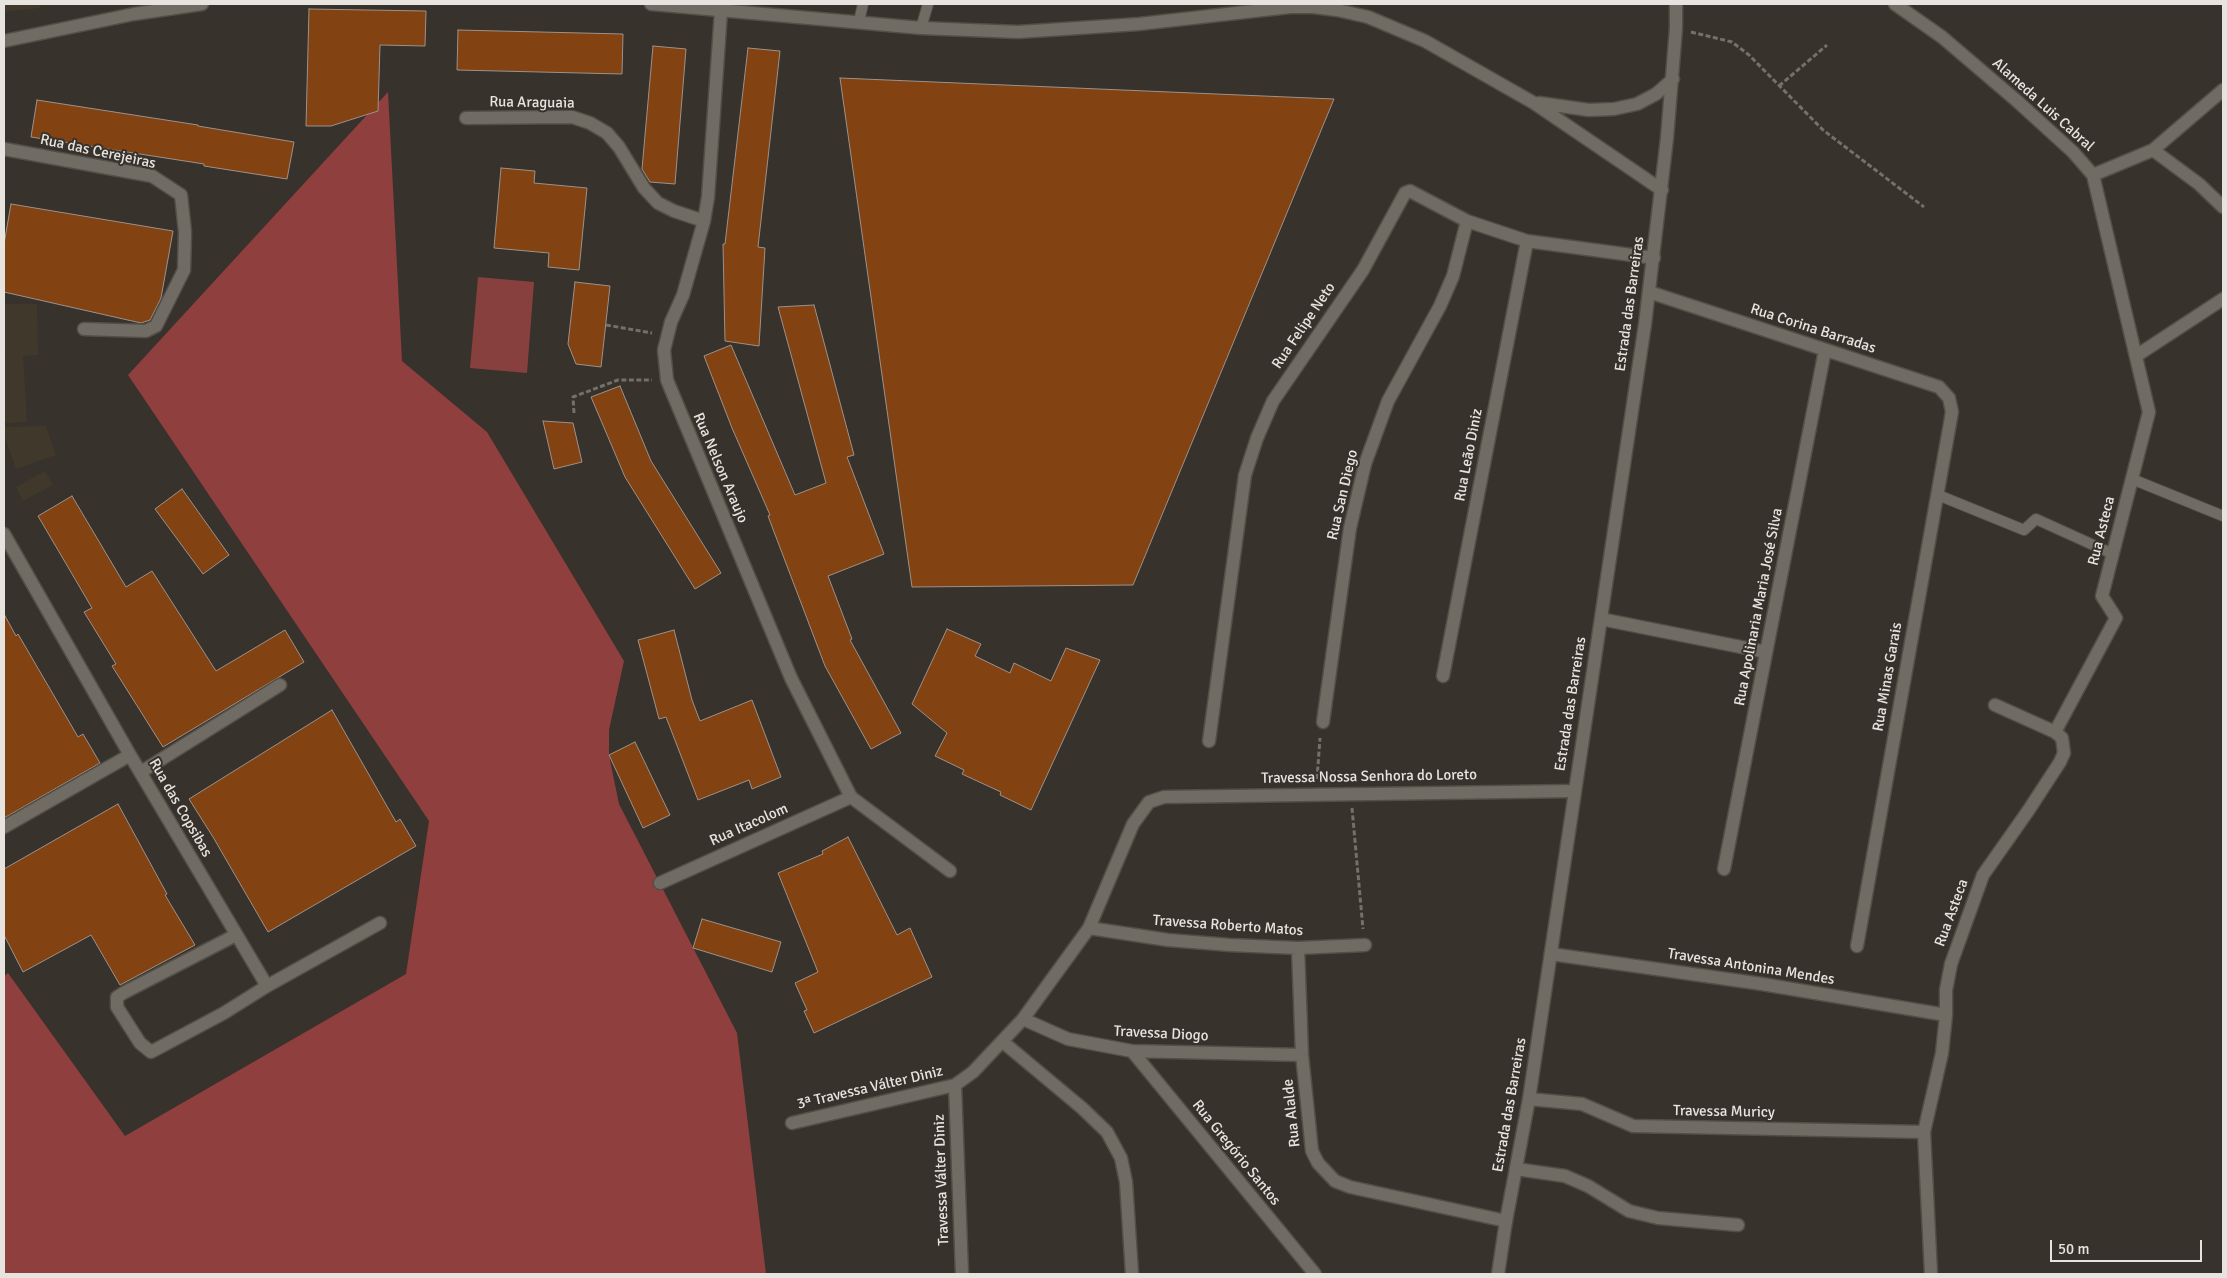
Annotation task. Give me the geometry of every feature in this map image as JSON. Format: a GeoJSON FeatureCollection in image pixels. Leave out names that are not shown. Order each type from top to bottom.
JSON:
{"type":"FeatureCollection","features":[{"type":"Feature","properties":{"kind":"street"},"geometry":{"type":"LineString","coordinates":[[4,41],[134,14],[202,4]]}},
{"type":"Feature","properties":{"kind":"street"},"geometry":{"type":"LineString","coordinates":[[651,4],[720,10],[800,10],[859,21],[921,28],[1018,32],[1066,30],[1313,7],[1337,10],[1396,27],[1425,41],[1534,102],[1662,190]]}},
{"type":"Feature","properties":{"kind":"street","name":"Estrada das Barreiras"},"geometry":{"type":"LineString","coordinates":[[1498,1274],[1529,1099],[1654,258],[1673,79],[1676,4]]}},
{"type":"Feature","properties":{"kind":"street","name":"Alameda Luis Cabral"},"geometry":{"type":"LineString","coordinates":[[1895,4],[1942,37],[2017,100],[2073,152],[2093,174],[2149,412]]}},
{"type":"Feature","properties":{"kind":"street","name":"Rua Nelson Araujo"},"geometry":{"type":"LineString","coordinates":[[720,10],[712,172],[704,221],[683,295],[671,322],[664,350],[667,380],[791,678],[852,797],[950,871]]}},
{"type":"Feature","properties":{"kind":"street"},"geometry":{"type":"LineString","coordinates":[[1534,102],[1589,110],[1614,109],[1637,104],[1656,94],[1673,79]]}},
{"type":"Feature","properties":{"kind":"street"},"geometry":{"type":"LineString","coordinates":[[2093,174],[2153,150],[2223,90]]}},
{"type":"Feature","properties":{"kind":"street","name":"Rua Araguaia"},"geometry":{"type":"LineString","coordinates":[[466,118],[572,117],[590,123],[613,140],[644,188],[658,203],[674,211],[704,221]]}},
{"type":"Feature","properties":{"kind":"street","name":"Rua das Cerejeiras"},"geometry":{"type":"LineString","coordinates":[[4,149],[152,176],[182,195],[185,232],[184,270],[156,326],[146,331],[84,329]]}},
{"type":"Feature","properties":{"kind":"street"},"geometry":{"type":"LineString","coordinates":[[2153,150],[2199,184],[2223,207]]}},
{"type":"Feature","properties":{"kind":"street","name":"Rua Felipe Neto"},"geometry":{"type":"LineString","coordinates":[[1208,742],[1245,475],[1257,438],[1273,401],[1363,270],[1405,193],[1410,192],[1466,221],[1527,241],[1654,258]]}},
{"type":"Feature","properties":{"kind":"street","name":"Rua San Diego"},"geometry":{"type":"LineString","coordinates":[[1323,722],[1350,528],[1365,464],[1388,401],[1440,306],[1453,276],[1466,221]]}},
{"type":"Feature","properties":{"kind":"street","name":"Rua Leão Diniz"},"geometry":{"type":"LineString","coordinates":[[1443,676],[1527,241]]}},
{"type":"Feature","properties":{"kind":"street","name":"Rua Corina Barradas"},"geometry":{"type":"LineString","coordinates":[[1649,292],[1939,386],[1949,398],[1952,412]]}},
{"type":"Feature","properties":{"kind":"street"},"geometry":{"type":"LineString","coordinates":[[2136,356],[2223,300]]}},
{"type":"Feature","properties":{"kind":"street","name":"Rua Apolinaria Maria José Silva"},"geometry":{"type":"LineString","coordinates":[[1724,869],[1825,350]]}},
{"type":"Feature","properties":{"kind":"street","name":"Rua Minas Garais"},"geometry":{"type":"LineString","coordinates":[[1856,946],[1952,412]]}},
{"type":"Feature","properties":{"kind":"street","name":"Rua Asteca"},"geometry":{"type":"LineString","coordinates":[[1931,1274],[1924,1132],[1942,1053],[1946,1015],[1946,990],[1951,964],[1983,875],[2060,762],[2065,745],[2062,738],[2055,732],[2116,618],[2102,596],[2149,412]]}},
{"type":"Feature","properties":{"kind":"street","name":"Rua das Copsibas"},"geometry":{"type":"LineString","coordinates":[[4,534],[130,755],[267,986]]}},
{"type":"Feature","properties":{"kind":"street"},"geometry":{"type":"LineString","coordinates":[[1600,619],[1766,652]]}},
{"type":"Feature","properties":{"kind":"street"},"geometry":{"type":"LineString","coordinates":[[141,772],[280,685]]}},
{"type":"Feature","properties":{"kind":"street"},"geometry":{"type":"LineString","coordinates":[[1995,705],[2055,732]]}},
{"type":"Feature","properties":{"kind":"street"},"geometry":{"type":"LineString","coordinates":[[4,827],[130,755]]}},
{"type":"Feature","properties":{"kind":"street","name":"Travessa Nossa Senhora do Loreto"},"geometry":{"type":"LineString","coordinates":[[1089,928],[1133,824],[1149,802],[1164,796],[1574,791]]}},
{"type":"Feature","properties":{"kind":"street","name":"Rua Itacolom"},"geometry":{"type":"LineString","coordinates":[[660,883],[852,797]]}},
{"type":"Feature","properties":{"kind":"street"},"geometry":{"type":"LineString","coordinates":[[236,935],[117,997],[117,1007],[140,1043],[151,1052],[224,1013],[267,986],[380,923]]}},
{"type":"Feature","properties":{"kind":"street"},"geometry":{"type":"LineString","coordinates":[[954,1085],[973,1072],[1023,1019],[1089,928]]}},
{"type":"Feature","properties":{"kind":"street","name":"Travessa Roberto Matos"},"geometry":{"type":"LineString","coordinates":[[1089,928],[1168,940],[1298,948],[1365,945]]}},
{"type":"Feature","properties":{"kind":"street","name":"Rua Alalde"},"geometry":{"type":"LineString","coordinates":[[1298,948],[1302,1056],[1312,1151],[1318,1163],[1335,1181],[1350,1187],[1506,1221]]}},
{"type":"Feature","properties":{"kind":"street","name":"Travessa Antonina Mendes"},"geometry":{"type":"LineString","coordinates":[[1550,954],[1762,984],[1946,1015]]}},
{"type":"Feature","properties":{"kind":"street","name":"Travessa Diogo"},"geometry":{"type":"LineString","coordinates":[[1023,1019],[1046,1031],[1068,1039],[1132,1051],[1302,1056]]}},
{"type":"Feature","properties":{"kind":"street"},"geometry":{"type":"LineString","coordinates":[[1003,1042],[1082,1108],[1107,1132],[1121,1158],[1126,1182],[1132,1274]]}},
{"type":"Feature","properties":{"kind":"street","name":"Rua Gregório Santos"},"geometry":{"type":"LineString","coordinates":[[1132,1051],[1315,1274]]}},
{"type":"Feature","properties":{"kind":"street","name":"3ª Travessa Válter Diniz"},"geometry":{"type":"LineString","coordinates":[[792,1123],[954,1085]]}},
{"type":"Feature","properties":{"kind":"street","name":"Travessa Válter Diniz"},"geometry":{"type":"LineString","coordinates":[[954,1085],[962,1274]]}},
{"type":"Feature","properties":{"kind":"street","name":"Travessa Muricy"},"geometry":{"type":"LineString","coordinates":[[1529,1099],[1582,1104],[1633,1126],[1924,1132]]}},
{"type":"Feature","properties":{"kind":"street"},"geometry":{"type":"LineString","coordinates":[[1516,1169],[1565,1176],[1588,1186],[1629,1211],[1658,1218],[1738,1225]]}},
{"type":"Feature","properties":{"kind":"lane"},"geometry":{"type":"LineString","coordinates":[[859,21],[863,4]]}},
{"type":"Feature","properties":{"kind":"lane"},"geometry":{"type":"LineString","coordinates":[[921,28],[928,4]]}},
{"type":"Feature","properties":{"kind":"lane"},"geometry":{"type":"LineString","coordinates":[[2132,479],[2223,516]]}},
{"type":"Feature","properties":{"kind":"lane"},"geometry":{"type":"LineString","coordinates":[[1938,495],[2024,530],[2036,519],[2113,554]]}},
{"type":"Feature","properties":{"kind":"path"},"geometry":{"type":"LineString","coordinates":[[1676,28],[1732,42],[1748,55],[1823,130],[1924,207]]}},
{"type":"Feature","properties":{"kind":"path"},"geometry":{"type":"LineString","coordinates":[[1779,86],[1827,45]]}},
{"type":"Feature","properties":{"kind":"path"},"geometry":{"type":"LineString","coordinates":[[606,326],[668,335]]}},
{"type":"Feature","properties":{"kind":"path"},"geometry":{"type":"LineString","coordinates":[[574,413],[573,397],[618,380],[667,380]]}},
{"type":"Feature","properties":{"kind":"path"},"geometry":{"type":"LineString","coordinates":[[1317,794],[1319,742],[1323,722]]}},
{"type":"Feature","properties":{"kind":"path"},"geometry":{"type":"LineString","coordinates":[[1350,794],[1365,945]]}},
{"type":"Feature","properties":{"kind":"shaded area"},"geometry":{"type":"Polygon","coordinates":[[[4,4],[39,4],[40,8],[4,12],[4,4]]]}},
{"type":"Feature","properties":{"kind":"shaded area"},"geometry":{"type":"Polygon","coordinates":[[[388,92],[402,361],[487,432],[624,661],[609,730],[609,755],[619,804],[737,1033],[766,1274],[4,1274],[4,976],[8,973],[125,1136],[406,974],[429,821],[128,375],[388,92]]]}},
{"type":"Feature","properties":{"kind":"shaded area"},"geometry":{"type":"Polygon","coordinates":[[[478,277],[534,282],[527,373],[470,368],[478,277]]]}},
{"type":"Feature","properties":{"kind":"shaded area"},"geometry":{"type":"Polygon","coordinates":[[[4,304],[37,304],[38,355],[23,356],[27,422],[4,423],[4,357],[9,356],[4,356],[4,304]]]}},
{"type":"Feature","properties":{"kind":"shaded area"},"geometry":{"type":"Polygon","coordinates":[[[46,426],[56,455],[16,469],[4,433],[4,427],[46,426]]]}},
{"type":"Feature","properties":{"kind":"shaded area"},"geometry":{"type":"Polygon","coordinates":[[[45,471],[53,485],[23,501],[16,487],[45,471]]]}},
{"type":"Feature","properties":{"kind":"building"},"geometry":{"type":"Polygon","coordinates":[[[309,9],[426,11],[425,46],[380,45],[378,111],[331,126],[306,126],[309,9]]]}},
{"type":"Feature","properties":{"kind":"building"},"geometry":{"type":"Polygon","coordinates":[[[458,30],[623,34],[622,74],[457,70],[458,30]]]}},
{"type":"Feature","properties":{"kind":"building"},"geometry":{"type":"Polygon","coordinates":[[[653,46],[686,49],[675,184],[650,182],[642,169],[653,46]]]}},
{"type":"Feature","properties":{"kind":"building"},"geometry":{"type":"Polygon","coordinates":[[[748,48],[780,51],[758,247],[765,248],[759,346],[725,341],[723,244],[725,244],[748,48]]]}},
{"type":"Feature","properties":{"kind":"building"},"geometry":{"type":"Polygon","coordinates":[[[840,78],[1334,99],[1133,585],[912,587],[840,78]]]}},
{"type":"Feature","properties":{"kind":"building"},"geometry":{"type":"Polygon","coordinates":[[[37,100],[294,142],[287,179],[31,137],[37,100]]]}},
{"type":"Feature","properties":{"kind":"building"},"geometry":{"type":"Polygon","coordinates":[[[501,168],[535,171],[534,183],[587,188],[579,270],[548,267],[549,253],[494,248],[501,168]]]}},
{"type":"Feature","properties":{"kind":"building"},"geometry":{"type":"Polygon","coordinates":[[[11,204],[173,231],[161,298],[150,320],[141,323],[4,292],[4,244],[11,204]]]}},
{"type":"Feature","properties":{"kind":"building"},"geometry":{"type":"Polygon","coordinates":[[[575,282],[610,286],[601,367],[576,364],[568,344],[575,282]]]}},
{"type":"Feature","properties":{"kind":"building"},"geometry":{"type":"Polygon","coordinates":[[[814,305],[854,455],[847,457],[884,554],[828,576],[852,639],[850,640],[901,733],[871,749],[825,666],[768,516],[770,515],[732,428],[704,356],[731,345],[795,495],[826,483],[778,307],[814,305]]]}},
{"type":"Feature","properties":{"kind":"building"},"geometry":{"type":"Polygon","coordinates":[[[620,386],[651,461],[721,573],[695,589],[625,477],[591,397],[620,386]]]}},
{"type":"Feature","properties":{"kind":"building"},"geometry":{"type":"Polygon","coordinates":[[[543,421],[573,423],[582,462],[554,469],[543,421]]]}},
{"type":"Feature","properties":{"kind":"building"},"geometry":{"type":"Polygon","coordinates":[[[182,489],[229,555],[203,574],[155,509],[182,489]]]}},
{"type":"Feature","properties":{"kind":"building"},"geometry":{"type":"Polygon","coordinates":[[[72,496],[126,587],[152,571],[216,671],[285,630],[304,662],[163,747],[112,666],[116,664],[84,612],[92,608],[38,516],[72,496]]]}},
{"type":"Feature","properties":{"kind":"building"},"geometry":{"type":"Polygon","coordinates":[[[4,614],[16,636],[18,634],[78,737],[83,734],[100,763],[4,818],[4,614]]]}},
{"type":"Feature","properties":{"kind":"building"},"geometry":{"type":"Polygon","coordinates":[[[947,629],[981,644],[975,656],[1010,673],[1014,663],[1051,681],[1066,648],[1100,660],[1031,810],[1000,795],[1001,792],[962,774],[964,770],[935,756],[947,733],[912,704],[947,629]]]}},
{"type":"Feature","properties":{"kind":"building"},"geometry":{"type":"Polygon","coordinates":[[[674,630],[692,700],[700,721],[752,700],[781,777],[752,789],[749,780],[698,800],[666,717],[659,719],[638,640],[674,630]]]}},
{"type":"Feature","properties":{"kind":"building"},"geometry":{"type":"Polygon","coordinates":[[[332,710],[396,822],[400,819],[416,846],[268,932],[189,799],[332,710]]]}},
{"type":"Feature","properties":{"kind":"building"},"geometry":{"type":"Polygon","coordinates":[[[635,742],[670,815],[643,828],[609,755],[635,742]]]}},
{"type":"Feature","properties":{"kind":"building"},"geometry":{"type":"Polygon","coordinates":[[[118,804],[167,894],[165,895],[195,945],[120,985],[91,935],[23,972],[4,935],[4,869],[118,804]]]}},
{"type":"Feature","properties":{"kind":"building"},"geometry":{"type":"Polygon","coordinates":[[[848,837],[897,935],[910,928],[932,977],[814,1033],[804,1011],[807,1010],[795,983],[818,972],[778,873],[823,854],[822,851],[848,837]]]}},
{"type":"Feature","properties":{"kind":"building"},"geometry":{"type":"Polygon","coordinates":[[[702,919],[781,942],[772,972],[693,948],[702,919]]]}}]}
